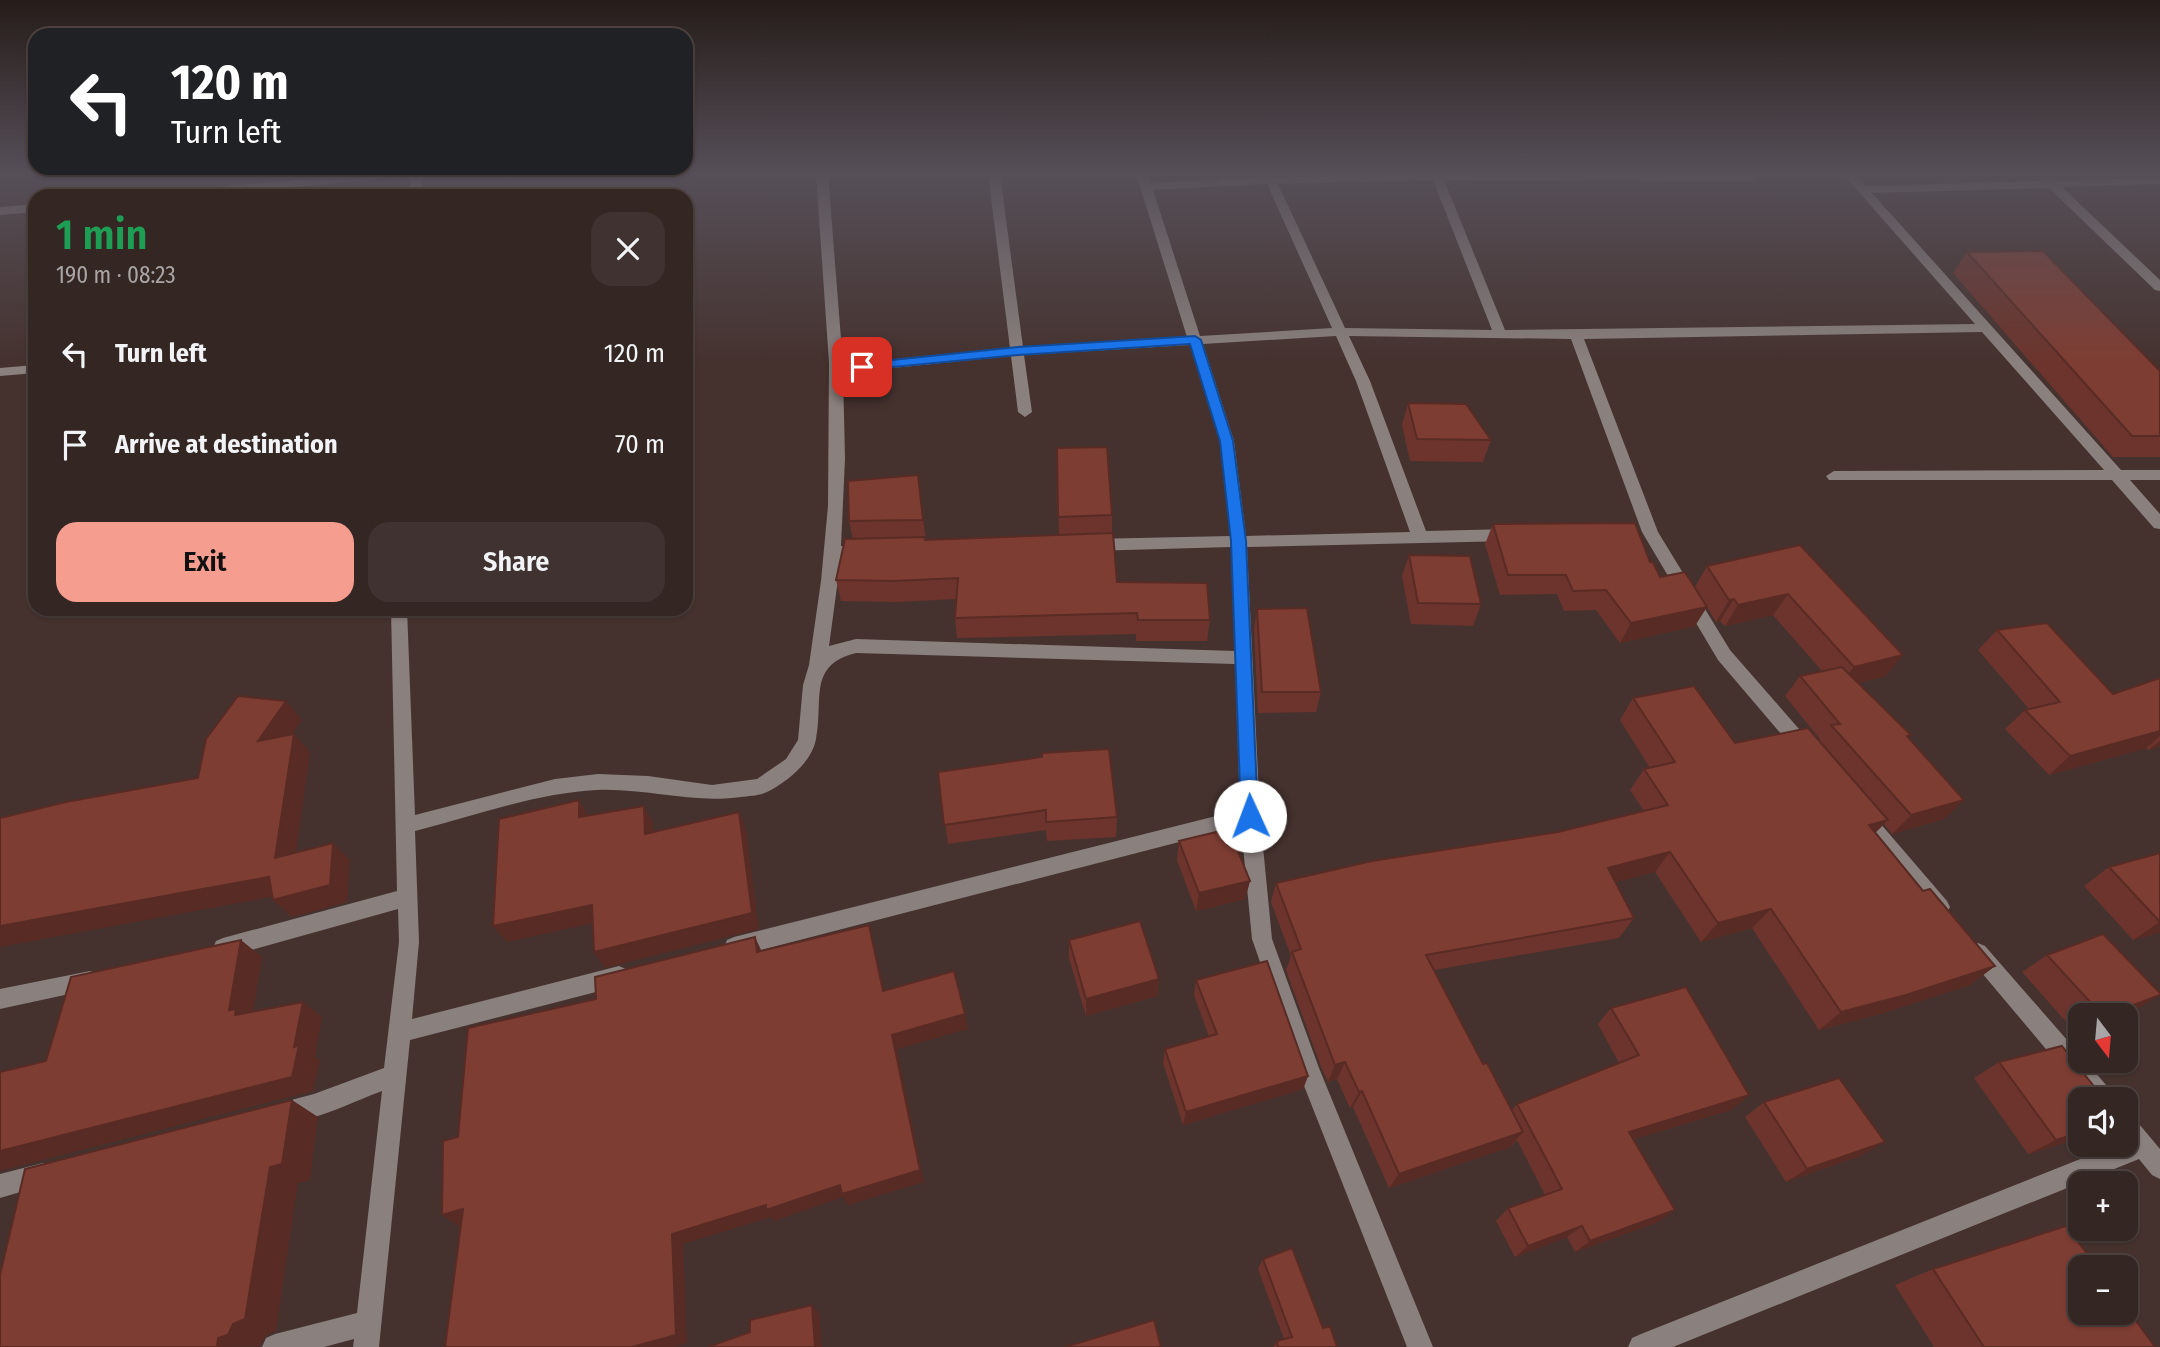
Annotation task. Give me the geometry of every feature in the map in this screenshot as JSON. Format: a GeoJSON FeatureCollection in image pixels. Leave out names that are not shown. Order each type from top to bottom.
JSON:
{"type":"FeatureCollection","features":[{"type":"Feature","properties":{"kind":"street"},"geometry":{"type":"LineString","coordinates":[[408,825],[555,787],[598,782],[648,784],[712,793],[761,786],[793,764],[807,741],[812,685],[818,665],[833,552],[836,369],[827,237]]}},
{"type":"Feature","properties":{"kind":"street"},"geometry":{"type":"LineString","coordinates":[[1003,237],[1025,412]]}},
{"type":"Feature","properties":{"kind":"street"},"geometry":{"type":"LineString","coordinates":[[1162,237],[1227,441],[1239,541],[1250,816],[1262,939],[1308,1068],[1420,1347]]}},
{"type":"Feature","properties":{"kind":"street"},"geometry":{"type":"LineString","coordinates":[[1297,237],[1363,381],[1420,537]]}},
{"type":"Feature","properties":{"kind":"street"},"geometry":{"type":"LineString","coordinates":[[1461,237],[1500,334]]}},
{"type":"Feature","properties":{"kind":"street"},"geometry":{"type":"LineString","coordinates":[[1904,237],[2160,524]]}},
{"type":"Feature","properties":{"kind":"street"},"geometry":{"type":"LineString","coordinates":[[2107,237],[2160,287]]}},
{"type":"Feature","properties":{"kind":"street"},"geometry":{"type":"LineString","coordinates":[[836,369],[1018,351],[1340,332],[1576,335],[1984,328]]}},
{"type":"Feature","properties":{"kind":"street"},"geometry":{"type":"LineString","coordinates":[[1576,335],[1643,532],[1724,655],[1815,761]]}},
{"type":"Feature","properties":{"kind":"street"},"geometry":{"type":"LineString","coordinates":[[0,372],[28,370]]}},
{"type":"Feature","properties":{"kind":"street"},"geometry":{"type":"LineString","coordinates":[[1834,477],[2160,475]]}},
{"type":"Feature","properties":{"kind":"street"},"geometry":{"type":"LineString","coordinates":[[1079,545],[1528,535]]}},
{"type":"Feature","properties":{"kind":"street"},"geometry":{"type":"LineString","coordinates":[[833,552],[888,551]]}},
{"type":"Feature","properties":{"kind":"street"},"geometry":{"type":"LineString","coordinates":[[275,1347],[367,1335],[409,942],[408,825],[399,616]]}},
{"type":"Feature","properties":{"kind":"street"},"geometry":{"type":"LineString","coordinates":[[818,665],[832,652],[856,646],[1243,658]]}},
{"type":"Feature","properties":{"kind":"street"},"geometry":{"type":"LineString","coordinates":[[1851,803],[1950,919]]}},
{"type":"Feature","properties":{"kind":"street"},"geometry":{"type":"LineString","coordinates":[[710,953],[1250,816]]}},
{"type":"Feature","properties":{"kind":"street"},"geometry":{"type":"LineString","coordinates":[[198,955],[409,897]]}},
{"type":"Feature","properties":{"kind":"street"},"geometry":{"type":"LineString","coordinates":[[1968,940],[2093,1087]]}},
{"type":"Feature","properties":{"kind":"street"},"geometry":{"type":"LineString","coordinates":[[401,1032],[643,970]]}},
{"type":"Feature","properties":{"kind":"street"},"geometry":{"type":"LineString","coordinates":[[0,999],[105,978]]}},
{"type":"Feature","properties":{"kind":"street"},"geometry":{"type":"LineString","coordinates":[[262,1118],[314,1105],[396,1075]]}},
{"type":"Feature","properties":{"kind":"street"},"geometry":{"type":"LineString","coordinates":[[2138,1140],[2160,1167]]}},
{"type":"Feature","properties":{"kind":"street"},"geometry":{"type":"LineString","coordinates":[[1641,1347],[2143,1146]]}},
{"type":"Feature","properties":{"kind":"street"},"geometry":{"type":"LineString","coordinates":[[0,1186],[65,1169]]}},
{"type":"Feature","properties":{"kind":"building"},"geometry":{"type":"Polygon","coordinates":[[[2043,251],[2160,371],[2160,436],[2132,436],[1967,252],[2043,251]]]}},
{"type":"Feature","properties":{"kind":"building"},"geometry":{"type":"Polygon","coordinates":[[[1408,403],[1466,404],[1491,440],[1417,439],[1408,403]]]}},
{"type":"Feature","properties":{"kind":"building"},"geometry":{"type":"Polygon","coordinates":[[[1107,447],[1112,515],[1058,517],[1057,448],[1107,447]]]}},
{"type":"Feature","properties":{"kind":"building"},"geometry":{"type":"Polygon","coordinates":[[[918,475],[923,520],[849,521],[848,481],[918,475]]]}},
{"type":"Feature","properties":{"kind":"building"},"geometry":{"type":"Polygon","coordinates":[[[1635,523],[1650,562],[1653,562],[1660,577],[1685,572],[1707,607],[1631,623],[1606,590],[1573,591],[1566,575],[1508,575],[1493,524],[1635,523]]]}},
{"type":"Feature","properties":{"kind":"building"},"geometry":{"type":"Polygon","coordinates":[[[1113,533],[1117,582],[1207,583],[1210,620],[1138,620],[1137,613],[955,618],[958,578],[836,580],[845,539],[925,537],[925,540],[1113,533]]]}},
{"type":"Feature","properties":{"kind":"building"},"geometry":{"type":"Polygon","coordinates":[[[1800,545],[1903,655],[1854,667],[1788,594],[1738,605],[1734,599],[1729,600],[1707,566],[1800,545]]]}},
{"type":"Feature","properties":{"kind":"building"},"geometry":{"type":"Polygon","coordinates":[[[1409,555],[1470,556],[1481,604],[1418,603],[1409,555]]]}},
{"type":"Feature","properties":{"kind":"building"},"geometry":{"type":"Polygon","coordinates":[[[1307,608],[1321,692],[1262,692],[1257,609],[1307,608]]]}},
{"type":"Feature","properties":{"kind":"building"},"geometry":{"type":"Polygon","coordinates":[[[2047,623],[2113,694],[2160,678],[2160,731],[2070,756],[2025,710],[2060,702],[1997,630],[2047,623]]]}},
{"type":"Feature","properties":{"kind":"building"},"geometry":{"type":"Polygon","coordinates":[[[1842,667],[1911,735],[1907,736],[1964,800],[1911,815],[1831,725],[1840,724],[1800,676],[1842,667]]]}},
{"type":"Feature","properties":{"kind":"building"},"geometry":{"type":"Polygon","coordinates":[[[1694,686],[1735,743],[1808,728],[1888,820],[1869,825],[1923,891],[1930,889],[1995,966],[1906,995],[1841,1012],[1771,909],[1718,923],[1670,852],[1608,868],[1634,918],[1426,955],[1483,1064],[1487,1063],[1523,1132],[1399,1174],[1362,1091],[1359,1092],[1345,1062],[1335,1065],[1292,952],[1301,949],[1276,883],[1372,861],[1558,832],[1668,805],[1644,769],[1675,762],[1633,698],[1694,686]]]}},
{"type":"Feature","properties":{"kind":"building"},"geometry":{"type":"Polygon","coordinates":[[[238,696],[286,701],[258,741],[294,734],[275,858],[333,843],[330,885],[273,900],[269,877],[0,926],[0,818],[66,802],[198,778],[206,739],[238,696]]]}},
{"type":"Feature","properties":{"kind":"building"},"geometry":{"type":"Polygon","coordinates":[[[1109,749],[1117,817],[1046,822],[1046,810],[944,825],[938,772],[1042,757],[1042,753],[1109,749]]]}},
{"type":"Feature","properties":{"kind":"building"},"geometry":{"type":"Polygon","coordinates":[[[579,800],[579,817],[644,806],[645,834],[739,812],[752,913],[594,952],[592,905],[493,926],[499,819],[579,800]]]}},
{"type":"Feature","properties":{"kind":"building"},"geometry":{"type":"Polygon","coordinates":[[[1229,829],[1250,881],[1199,893],[1179,841],[1229,829]]]}},
{"type":"Feature","properties":{"kind":"building"},"geometry":{"type":"Polygon","coordinates":[[[2160,853],[2160,922],[2109,867],[2160,853]]]}},
{"type":"Feature","properties":{"kind":"building"},"geometry":{"type":"Polygon","coordinates":[[[1140,921],[1159,979],[1086,999],[1069,940],[1140,921]]]}},
{"type":"Feature","properties":{"kind":"building"},"geometry":{"type":"Polygon","coordinates":[[[869,925],[883,991],[954,971],[965,1014],[892,1035],[920,1170],[842,1194],[840,1185],[766,1210],[766,1205],[672,1234],[676,1335],[632,1347],[445,1347],[463,1209],[442,1215],[443,1141],[458,1137],[468,1028],[596,999],[595,977],[755,937],[757,952],[869,925]]]}},
{"type":"Feature","properties":{"kind":"building"},"geometry":{"type":"Polygon","coordinates":[[[2103,934],[2160,995],[2138,1003],[2091,1003],[2047,955],[2103,934]]]}},
{"type":"Feature","properties":{"kind":"building"},"geometry":{"type":"Polygon","coordinates":[[[241,940],[229,1010],[236,1009],[235,1015],[303,1002],[294,1047],[299,1045],[292,1077],[0,1151],[0,1072],[46,1061],[71,977],[241,940]]]}},
{"type":"Feature","properties":{"kind":"building"},"geometry":{"type":"Polygon","coordinates":[[[1267,961],[1308,1076],[1186,1112],[1165,1049],[1217,1034],[1196,980],[1267,961]]]}},
{"type":"Feature","properties":{"kind":"building"},"geometry":{"type":"Polygon","coordinates":[[[1686,987],[1749,1095],[1629,1132],[1675,1210],[1590,1241],[1582,1226],[1528,1246],[1508,1208],[1562,1189],[1517,1104],[1639,1055],[1611,1008],[1686,987]]]}},
{"type":"Feature","properties":{"kind":"building"},"geometry":{"type":"Polygon","coordinates":[[[2062,1046],[2068,1054],[2068,1073],[2083,1073],[2094,1087],[2068,1087],[2068,1136],[2056,1140],[1999,1062],[2062,1046]]]}},
{"type":"Feature","properties":{"kind":"building"},"geometry":{"type":"Polygon","coordinates":[[[1839,1078],[1885,1142],[1807,1169],[1764,1102],[1839,1078]]]}},
{"type":"Feature","properties":{"kind":"building"},"geometry":{"type":"Polygon","coordinates":[[[292,1100],[282,1164],[270,1167],[245,1319],[233,1324],[228,1335],[218,1338],[217,1347],[0,1347],[0,1275],[25,1169],[292,1100]]]}},
{"type":"Feature","properties":{"kind":"building"},"geometry":{"type":"Polygon","coordinates":[[[2066,1226],[2068,1241],[2077,1241],[2088,1255],[2068,1255],[2068,1325],[2138,1324],[2155,1347],[1984,1347],[1933,1269],[2066,1226]]]}},
{"type":"Feature","properties":{"kind":"building"},"geometry":{"type":"Polygon","coordinates":[[[1292,1248],[1323,1328],[1330,1326],[1337,1347],[1278,1347],[1277,1341],[1292,1337],[1263,1259],[1292,1248]]]}},
{"type":"Feature","properties":{"kind":"building"},"geometry":{"type":"Polygon","coordinates":[[[812,1305],[815,1347],[708,1347],[750,1332],[750,1320],[812,1305]]]}},
{"type":"Feature","properties":{"kind":"building"},"geometry":{"type":"Polygon","coordinates":[[[1154,1320],[1161,1347],[1065,1347],[1154,1320]]]}},
{"type":"Feature","properties":{"kind":"route"},"geometry":{"type":"LineString","coordinates":[[862,367],[1018,351],[1195,340],[1227,441],[1239,541],[1250,816]]}}]}
